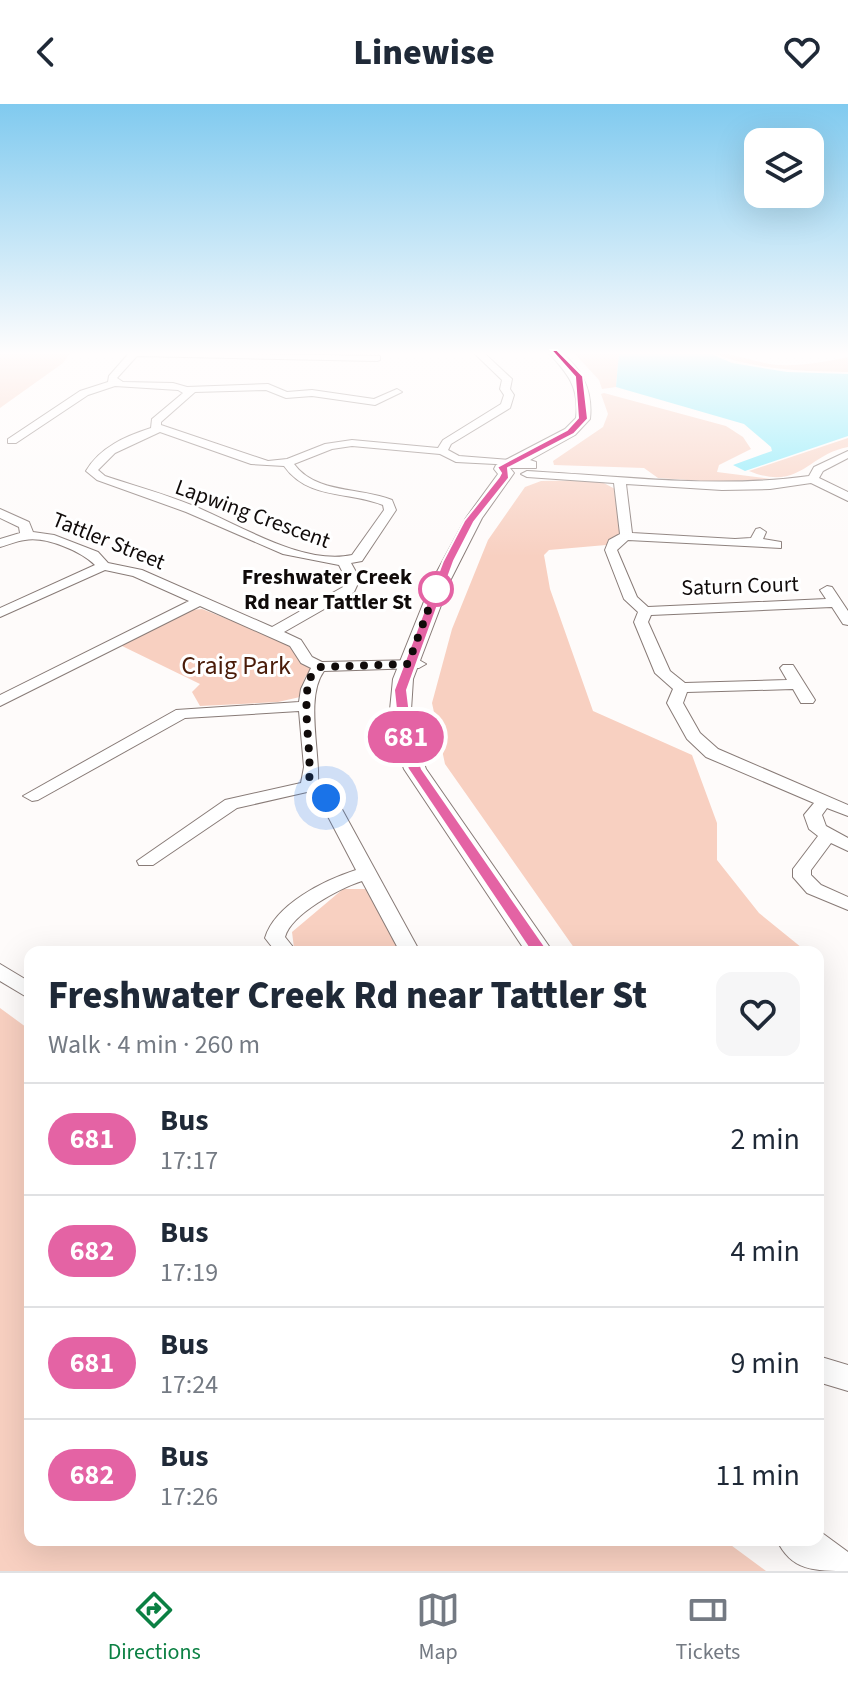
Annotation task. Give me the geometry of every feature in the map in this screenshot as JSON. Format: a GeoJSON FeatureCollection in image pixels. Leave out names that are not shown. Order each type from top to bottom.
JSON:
{"type":"FeatureCollection","features":[{"type":"Feature","properties":{"kind":"main road"},"geometry":{"type":"LineString","coordinates":[[536,946],[409,757],[400,696],[472,536],[495,501],[518,468],[582,420]]}},
{"type":"Feature","properties":{"kind":"main road"},"geometry":{"type":"LineString","coordinates":[[518,468],[583,428],[589,420]]}},
{"type":"Feature","properties":{"kind":"main road"},"geometry":{"type":"LineString","coordinates":[[414,664],[411,698],[422,754],[553,946]]}},
{"type":"Feature","properties":{"kind":"main road"},"geometry":{"type":"LineString","coordinates":[[805,1546],[840,1571]]}},
{"type":"Feature","properties":{"kind":"street"},"geometry":{"type":"LineString","coordinates":[[12,441],[43,420]]}},
{"type":"Feature","properties":{"kind":"street"},"geometry":{"type":"LineString","coordinates":[[157,420],[154,424],[158,429],[255,462],[287,463],[345,443],[416,452],[442,451],[456,459],[620,481],[641,479],[732,486],[813,479],[848,497]]}},
{"type":"Feature","properties":{"kind":"street"},"geometry":{"type":"LineString","coordinates":[[442,451],[447,442],[482,420]]}},
{"type":"Feature","properties":{"kind":"street","name":"Lapwing Crescent"},"geometry":{"type":"LineString","coordinates":[[158,429],[131,438],[96,462],[92,471],[101,478],[203,513],[218,522],[320,561],[344,562],[359,556],[390,510],[388,503],[312,486],[294,475],[287,463]]}},
{"type":"Feature","properties":{"kind":"street"},"geometry":{"type":"LineString","coordinates":[[813,479],[818,469],[848,454]]}},
{"type":"Feature","properties":{"kind":"street"},"geometry":{"type":"LineString","coordinates":[[620,481],[626,536]]}},
{"type":"Feature","properties":{"kind":"street"},"geometry":{"type":"LineString","coordinates":[[0,513],[25,525],[27,535]]}},
{"type":"Feature","properties":{"kind":"street","name":"Tattler Street"},"geometry":{"type":"LineString","coordinates":[[0,543],[27,535],[45,536],[89,553],[104,566],[137,573],[299,645],[306,660],[320,667]]}},
{"type":"Feature","properties":{"kind":"street"},"geometry":{"type":"LineString","coordinates":[[776,545],[758,537],[626,536],[614,543],[611,550],[631,599],[645,611],[641,622],[663,673],[681,688],[797,684]]}},
{"type":"Feature","properties":{"kind":"street"},"geometry":{"type":"LineString","coordinates":[[272,633],[349,589],[353,579],[344,562]]}},
{"type":"Feature","properties":{"kind":"street"},"geometry":{"type":"LineString","coordinates":[[0,613],[104,566]]}},
{"type":"Feature","properties":{"kind":"street","name":"Saturn Court"},"geometry":{"type":"LineString","coordinates":[[827,590],[848,621]]}},
{"type":"Feature","properties":{"kind":"street"},"geometry":{"type":"LineString","coordinates":[[0,701],[199,601]]}},
{"type":"Feature","properties":{"kind":"street","name":"Saturn Court"},"geometry":{"type":"LineString","coordinates":[[645,611],[836,603]]}},
{"type":"Feature","properties":{"kind":"street"},"geometry":{"type":"LineString","coordinates":[[310,786],[308,681],[320,667],[414,664]]}},
{"type":"Feature","properties":{"kind":"street"},"geometry":{"type":"LineString","coordinates":[[788,668],[807,700]]}},
{"type":"Feature","properties":{"kind":"street"},"geometry":{"type":"LineString","coordinates":[[681,688],[675,703],[689,731],[702,746],[728,762],[848,811]]}},
{"type":"Feature","properties":{"kind":"street"},"geometry":{"type":"LineString","coordinates":[[32,796],[182,713],[308,706]]}},
{"type":"Feature","properties":{"kind":"street"},"geometry":{"type":"LineString","coordinates":[[146,861],[231,804],[310,786]]}},
{"type":"Feature","properties":{"kind":"street"},"geometry":{"type":"LineString","coordinates":[[310,786],[329,802],[407,946]]}},
{"type":"Feature","properties":{"kind":"street"},"geometry":{"type":"LineString","coordinates":[[824,801],[813,815],[818,829],[827,837],[848,845]]}},
{"type":"Feature","properties":{"kind":"street"},"geometry":{"type":"LineString","coordinates":[[827,837],[802,869],[802,877],[814,889],[848,904]]}},
{"type":"Feature","properties":{"kind":"street"},"geometry":{"type":"LineString","coordinates":[[282,946],[275,933],[283,921],[332,884],[366,873]]}},
{"type":"Feature","properties":{"kind":"street"},"geometry":{"type":"LineString","coordinates":[[0,971],[24,988]]}},
{"type":"Feature","properties":{"kind":"street"},"geometry":{"type":"LineString","coordinates":[[824,1371],[848,1378]]}},
{"type":"Feature","properties":{"kind":"green space"},"geometry":{"type":"Polygon","coordinates":[[[606,420],[706,420],[726,426],[743,437],[751,449],[719,465],[717,472],[771,479],[717,482],[658,478],[644,468],[554,465],[553,461],[603,427],[606,420]]]}},
{"type":"Feature","properties":{"kind":"green space"},"geometry":{"type":"Polygon","coordinates":[[[848,438],[848,447],[834,451],[792,474],[780,477],[749,471],[848,438]]]}},
{"type":"Feature","properties":{"kind":"green space"},"geometry":{"type":"Polygon","coordinates":[[[598,480],[617,490],[620,535],[606,545],[549,550],[544,555],[550,589],[593,711],[692,755],[717,823],[717,860],[759,913],[800,946],[573,946],[445,764],[432,703],[452,629],[488,540],[525,487],[541,481],[598,480]]]}},
{"type":"Feature","properties":{"kind":"green space","name":"Craig Park"},"geometry":{"type":"Polygon","coordinates":[[[202,609],[299,647],[313,668],[305,677],[300,697],[278,702],[200,706],[192,692],[200,684],[120,645],[192,610],[202,609]]]}},
{"type":"Feature","properties":{"kind":"green space"},"geometry":{"type":"Polygon","coordinates":[[[343,889],[368,889],[401,946],[294,946],[292,932],[343,889]]]}},
{"type":"Feature","properties":{"kind":"green space"},"geometry":{"type":"Polygon","coordinates":[[[0,1008],[24,1026],[24,1546],[732,1546],[766,1571],[0,1571],[0,1008]]]}},
{"type":"Feature","properties":{"kind":"water"},"geometry":{"type":"Polygon","coordinates":[[[732,420],[848,420],[848,436],[745,471],[733,465],[772,451],[744,424],[732,420]]]}},
{"type":"Feature","properties":{"kind":"bus line","name":"681"},"geometry":{"type":"LineString","coordinates":[[536,946],[415,769],[407,747],[400,690],[448,561],[469,521],[504,478],[506,473],[502,467],[570,432],[582,420]]}},
{"type":"Feature","properties":{"kind":"place","name":"Freshwater Creek Rd near Tattler St"},"geometry":{"type":"Point","coordinates":[436,589]}},
{"type":"Feature","properties":{"kind":"route"},"geometry":{"type":"LineString","coordinates":[[326,798],[309,783],[312,770],[309,679],[320,667],[408,664],[436,589]]}}]}
